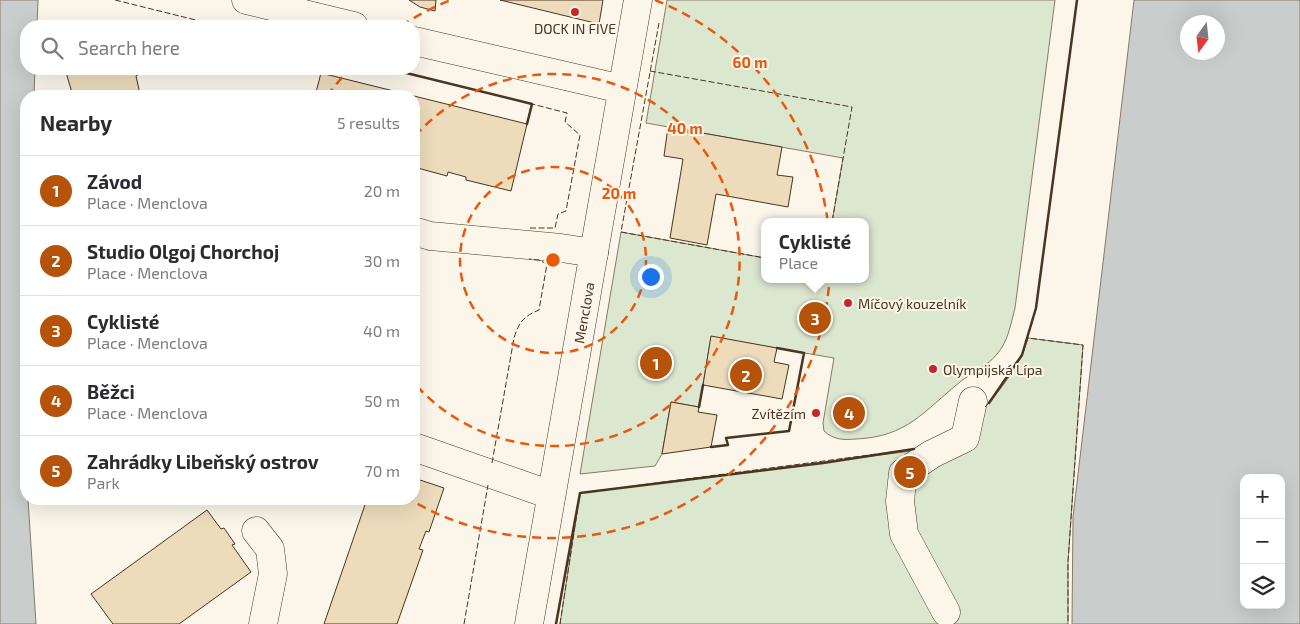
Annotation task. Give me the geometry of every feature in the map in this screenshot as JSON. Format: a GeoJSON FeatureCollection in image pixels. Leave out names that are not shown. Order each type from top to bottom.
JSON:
{"type":"FeatureCollection","features":[{"type":"Feature","properties":{"kind":"street"},"geometry":{"type":"LineString","coordinates":[[246,0],[329,20]]}},
{"type":"Feature","properties":{"kind":"street","name":"Menclova"},"geometry":{"type":"LineString","coordinates":[[529,624],[638,0]]}},
{"type":"Feature","properties":{"kind":"street"},"geometry":{"type":"LineString","coordinates":[[420,42],[622,90]]}},
{"type":"Feature","properties":{"kind":"street"},"geometry":{"type":"LineString","coordinates":[[420,233],[430,236],[561,248],[594,253]]}},
{"type":"Feature","properties":{"kind":"street"},"geometry":{"type":"LineString","coordinates":[[946,612],[904,534],[900,501],[903,472],[932,454],[964,438],[974,401]]}},
{"type":"Feature","properties":{"kind":"street"},"geometry":{"type":"LineString","coordinates":[[420,448],[551,495]]}},
{"type":"Feature","properties":{"kind":"street"},"geometry":{"type":"LineString","coordinates":[[256,531],[270,549],[274,574],[263,624]]}},
{"type":"Feature","properties":{"kind":"green space"},"geometry":{"type":"Polygon","coordinates":[[[667,0],[1055,0],[1015,308],[1009,332],[1004,344],[994,358],[964,379],[914,421],[889,433],[874,437],[839,439],[824,431],[823,423],[834,358],[711,337],[699,407],[671,402],[662,454],[655,466],[580,474],[621,232],[761,257],[761,283],[869,283],[869,218],[833,218],[843,158],[646,123],[667,0]]]}},
{"type":"Feature","properties":{"kind":"green space"},"geometry":{"type":"Polygon","coordinates":[[[1028,338],[1083,345],[1068,562],[1068,624],[560,624],[580,493],[912,451],[953,433],[980,411],[1009,377],[1028,338]]]}},
{"type":"Feature","properties":{"kind":"shaded area"},"geometry":{"type":"Polygon","coordinates":[[[0,0],[38,0],[37,20],[20,20],[20,75],[35,75],[34,90],[20,90],[20,505],[28,505],[36,624],[0,624],[0,0]]]}},
{"type":"Feature","properties":{"kind":"shaded area"},"geometry":{"type":"Polygon","coordinates":[[[1134,0],[1300,0],[1300,624],[1072,624],[1073,517],[1134,0]]]}},
{"type":"Feature","properties":{"kind":"building"},"geometry":{"type":"Polygon","coordinates":[[[409,0],[436,0],[435,11],[420,7],[409,0]]]}},
{"type":"Feature","properties":{"kind":"building","name":"DOCK IN FIVE"},"geometry":{"type":"Polygon","coordinates":[[[500,0],[603,0],[599,24],[500,0]]]}},
{"type":"Feature","properties":{"kind":"building"},"geometry":{"type":"Polygon","coordinates":[[[67,75],[138,75],[136,76],[139,90],[71,90],[67,75]]]}},
{"type":"Feature","properties":{"kind":"building"},"geometry":{"type":"Polygon","coordinates":[[[320,75],[329,75],[390,90],[317,90],[320,75]]]}},
{"type":"Feature","properties":{"kind":"building"},"geometry":{"type":"Polygon","coordinates":[[[420,97],[527,124],[511,191],[466,180],[466,177],[448,172],[447,176],[420,169],[420,97]]]}},
{"type":"Feature","properties":{"kind":"building"},"geometry":{"type":"Polygon","coordinates":[[[668,127],[782,147],[777,175],[793,177],[788,207],[716,194],[707,245],[670,238],[683,159],[664,156],[668,127]]]}},
{"type":"Feature","properties":{"kind":"building"},"geometry":{"type":"Polygon","coordinates":[[[711,336],[777,348],[774,362],[789,365],[782,399],[703,385],[711,336]]]}},
{"type":"Feature","properties":{"kind":"building"},"geometry":{"type":"Polygon","coordinates":[[[671,402],[699,407],[698,412],[717,415],[711,447],[662,454],[671,402]]]}},
{"type":"Feature","properties":{"kind":"building"},"geometry":{"type":"Polygon","coordinates":[[[420,480],[444,488],[429,532],[426,531],[419,549],[423,550],[397,624],[324,624],[365,505],[420,505],[420,480]]]}},
{"type":"Feature","properties":{"kind":"building"},"geometry":{"type":"Polygon","coordinates":[[[207,510],[221,529],[224,528],[235,544],[232,545],[251,572],[179,624],[113,624],[91,594],[207,510]]]}},
{"type":"Feature","properties":{"kind":"fence"},"geometry":{"type":"LineString","coordinates":[[115,0],[196,20]]}},
{"type":"Feature","properties":{"kind":"fence"},"geometry":{"type":"LineString","coordinates":[[659,23],[621,232],[761,257]]}},
{"type":"Feature","properties":{"kind":"fence"},"geometry":{"type":"LineString","coordinates":[[650,71],[852,107],[833,218]]}},
{"type":"Feature","properties":{"kind":"fence"},"geometry":{"type":"LineString","coordinates":[[530,228],[555,228],[558,214],[566,211],[580,135],[565,122],[567,113],[532,104]]}},
{"type":"Feature","properties":{"kind":"fence"},"geometry":{"type":"LineString","coordinates":[[492,463],[514,338],[523,320],[539,310],[547,264],[539,260],[529,259]]}},
{"type":"Feature","properties":{"kind":"fence"},"geometry":{"type":"LineString","coordinates":[[985,407],[1022,355],[1028,338],[1083,345],[1068,562],[1068,624]]}},
{"type":"Feature","properties":{"kind":"fence"},"geometry":{"type":"LineString","coordinates":[[560,624],[580,493],[915,449]]}},
{"type":"Feature","properties":{"kind":"fence"},"geometry":{"type":"LineString","coordinates":[[464,624],[488,485]]}},
{"type":"Feature","properties":{"kind":"wall"},"geometry":{"type":"LineString","coordinates":[[989,403],[1022,355],[1036,308],[1077,0]]}},
{"type":"Feature","properties":{"kind":"wall"},"geometry":{"type":"LineString","coordinates":[[414,75],[532,104],[527,124]]}},
{"type":"Feature","properties":{"kind":"wall"},"geometry":{"type":"LineString","coordinates":[[711,447],[728,445],[726,438],[789,431],[804,353],[777,348]]}},
{"type":"Feature","properties":{"kind":"wall"},"geometry":{"type":"LineString","coordinates":[[699,407],[703,385]]}},
{"type":"Feature","properties":{"kind":"wall"},"geometry":{"type":"LineString","coordinates":[[556,624],[580,493],[823,463],[914,449]]}},
{"type":"Feature","properties":{"kind":"place","name":"DOCK IN FIVE"},"geometry":{"type":"Point","coordinates":[575,12]}},
{"type":"Feature","properties":{"kind":"place","name":"Míčový kouzelník"},"geometry":{"type":"Point","coordinates":[848,303]}},
{"type":"Feature","properties":{"kind":"place","name":"Cyklisté"},"geometry":{"type":"Point","coordinates":[815,318]}},
{"type":"Feature","properties":{"kind":"place","name":"Závod"},"geometry":{"type":"Point","coordinates":[656,363]}},
{"type":"Feature","properties":{"kind":"place","name":"Olympijská Lípa"},"geometry":{"type":"Point","coordinates":[933,369]}},
{"type":"Feature","properties":{"kind":"place","name":"Studio Olgoj Chorchoj"},"geometry":{"type":"Point","coordinates":[746,375]}},
{"type":"Feature","properties":{"kind":"place","name":"Zvítězím"},"geometry":{"type":"Point","coordinates":[816,413]}},
{"type":"Feature","properties":{"kind":"place","name":"Běžci"},"geometry":{"type":"Point","coordinates":[849,413]}},
{"type":"Feature","properties":{"kind":"place","name":"Zahrádky Libeňský ostrov"},"geometry":{"type":"Point","coordinates":[910,472]}}]}
